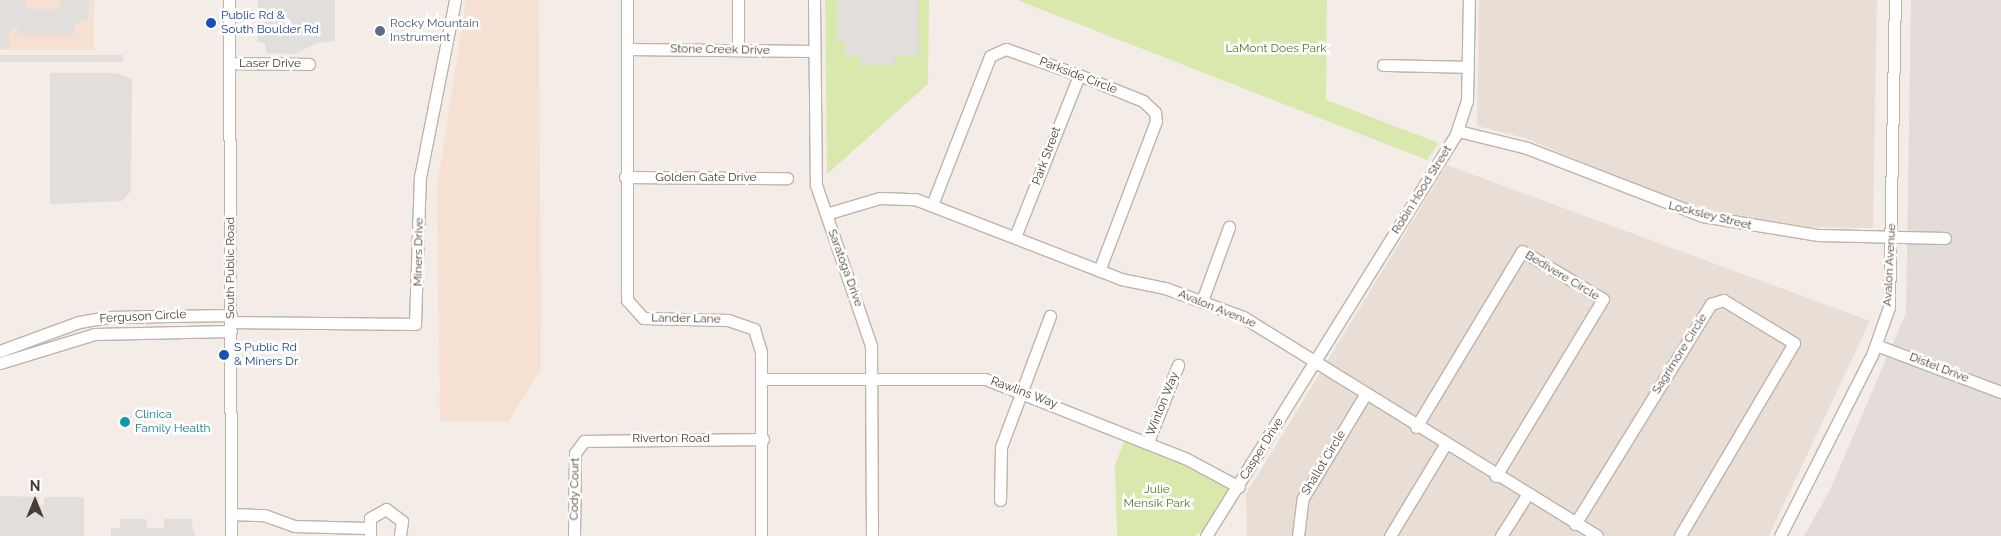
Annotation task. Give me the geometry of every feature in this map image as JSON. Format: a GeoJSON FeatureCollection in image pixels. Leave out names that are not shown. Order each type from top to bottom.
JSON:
{"type":"FeatureCollection","features":[{"type":"Feature","properties":{"kind":"street","name":"South Public Road"},"geometry":{"type":"LineString","coordinates":[[229,0],[231,536]]}},
{"type":"Feature","properties":{"kind":"street","name":"Miners Drive"},"geometry":{"type":"LineString","coordinates":[[231,322],[415,324],[420,177],[455,0]]}},
{"type":"Feature","properties":{"kind":"street","name":"Lander Lane"},"geometry":{"type":"LineString","coordinates":[[627,0],[625,280],[627,300],[634,312],[643,318],[743,322],[754,329],[759,340],[762,379],[761,536]]}},
{"type":"Feature","properties":{"kind":"street"},"geometry":{"type":"LineString","coordinates":[[738,0],[738,50]]}},
{"type":"Feature","properties":{"kind":"street","name":"Saratoga Drive"},"geometry":{"type":"LineString","coordinates":[[814,0],[814,173],[826,214],[867,327],[872,379],[872,536]]}},
{"type":"Feature","properties":{"kind":"street","name":"Robin Hood Street"},"geometry":{"type":"LineString","coordinates":[[1317,361],[1458,131],[1467,101],[1469,0]]}},
{"type":"Feature","properties":{"kind":"street","name":"Avalon Avenue"},"geometry":{"type":"LineString","coordinates":[[1780,536],[1876,344],[1889,307],[1892,236],[1895,0]]}},
{"type":"Feature","properties":{"kind":"street","name":"Stone Creek Drive"},"geometry":{"type":"LineString","coordinates":[[627,49],[814,51]]}},
{"type":"Feature","properties":{"kind":"street","name":"Parkside Circle"},"geometry":{"type":"LineString","coordinates":[[932,206],[990,56],[1006,49],[1079,75],[1143,101],[1155,112],[1156,121],[1099,271]]}},
{"type":"Feature","properties":{"kind":"street","name":"Laser Drive"},"geometry":{"type":"LineString","coordinates":[[230,64],[309,64]]}},
{"type":"Feature","properties":{"kind":"street"},"geometry":{"type":"LineString","coordinates":[[1383,65],[1468,67]]}},
{"type":"Feature","properties":{"kind":"street","name":"Park Street"},"geometry":{"type":"LineString","coordinates":[[1015,237],[1079,75]]}},
{"type":"Feature","properties":{"kind":"street","name":"Locksley Street"},"geometry":{"type":"LineString","coordinates":[[1458,131],[1527,148],[1702,216],[1818,235],[1945,238]]}},
{"type":"Feature","properties":{"kind":"street","name":"Golden Gate Drive"},"geometry":{"type":"LineString","coordinates":[[626,178],[787,178]]}},
{"type":"Feature","properties":{"kind":"street","name":"Avalon Avenue"},"geometry":{"type":"LineString","coordinates":[[826,214],[893,196],[932,206],[1099,271],[1202,301],[1263,327],[1416,427],[1597,536]]}},
{"type":"Feature","properties":{"kind":"street"},"geometry":{"type":"LineString","coordinates":[[1202,301],[1229,227]]}},
{"type":"Feature","properties":{"kind":"street","name":"Bedivere Circle"},"geometry":{"type":"LineString","coordinates":[[1416,427],[1522,251],[1603,299],[1496,476]]}},
{"type":"Feature","properties":{"kind":"street","name":"Sagrimore Circle"},"geometry":{"type":"LineString","coordinates":[[1575,524],[1710,304],[1723,300],[1794,343],[1680,536]]}},
{"type":"Feature","properties":{"kind":"street"},"geometry":{"type":"LineString","coordinates":[[1000,500],[1001,447],[1050,316]]}},
{"type":"Feature","properties":{"kind":"street","name":"Ferguson Circle"},"geometry":{"type":"LineString","coordinates":[[0,351],[61,328],[108,317],[231,322]]}},
{"type":"Feature","properties":{"kind":"street","name":"Ferguson Circle"},"geometry":{"type":"LineString","coordinates":[[0,363],[96,334],[231,322]]}},
{"type":"Feature","properties":{"kind":"street","name":"Distel Drive"},"geometry":{"type":"LineString","coordinates":[[1876,344],[2001,392]]}},
{"type":"Feature","properties":{"kind":"street","name":"Casper Drive"},"geometry":{"type":"LineString","coordinates":[[1206,536],[1239,487],[1317,361]]}},
{"type":"Feature","properties":{"kind":"street","name":"Winton Way"},"geometry":{"type":"LineString","coordinates":[[1148,442],[1178,365]]}},
{"type":"Feature","properties":{"kind":"street","name":"Rawlins Way"},"geometry":{"type":"LineString","coordinates":[[762,379],[985,379],[1021,390],[1148,442],[1239,487]]}},
{"type":"Feature","properties":{"kind":"street","name":"Shallot Circle"},"geometry":{"type":"LineString","coordinates":[[1298,536],[1303,498],[1365,395]]}},
{"type":"Feature","properties":{"kind":"street","name":"Riverton Road"},"geometry":{"type":"LineString","coordinates":[[580,444],[587,440],[762,439]]}},
{"type":"Feature","properties":{"kind":"street","name":"Cody Court"},"geometry":{"type":"LineString","coordinates":[[574,536],[575,453],[580,444]]}},
{"type":"Feature","properties":{"kind":"street"},"geometry":{"type":"LineString","coordinates":[[1390,536],[1445,444]]}},
{"type":"Feature","properties":{"kind":"street"},"geometry":{"type":"LineString","coordinates":[[1501,536],[1527,495]]}},
{"type":"Feature","properties":{"kind":"street"},"geometry":{"type":"LineString","coordinates":[[231,514],[264,515],[294,526],[369,532],[373,514],[392,510],[402,521],[400,536]]}},
{"type":"Feature","properties":{"kind":"shaded area"},"geometry":{"type":"Polygon","coordinates":[[[0,0],[94,0],[94,50],[0,50],[0,0]]]}},
{"type":"Feature","properties":{"kind":"shaded area"},"geometry":{"type":"Polygon","coordinates":[[[0,0],[25,0],[27,9],[60,9],[61,0],[89,0],[88,20],[76,23],[73,35],[18,35],[18,28],[13,27],[8,36],[11,47],[0,49],[0,0]]]}},
{"type":"Feature","properties":{"kind":"shaded area"},"geometry":{"type":"Polygon","coordinates":[[[258,0],[335,0],[335,41],[317,43],[295,54],[266,53],[265,43],[257,42],[258,0]]]}},
{"type":"Feature","properties":{"kind":"shaded area"},"geometry":{"type":"Polygon","coordinates":[[[466,0],[539,0],[541,369],[508,422],[440,421],[437,187],[466,0]]]}},
{"type":"Feature","properties":{"kind":"shaded area"},"geometry":{"type":"Polygon","coordinates":[[[837,0],[918,0],[919,56],[895,56],[895,65],[860,65],[860,56],[846,56],[845,41],[837,41],[837,0]]]}},
{"type":"Feature","properties":{"kind":"shaded area"},"geometry":{"type":"Polygon","coordinates":[[[1479,0],[1877,0],[1873,228],[1808,227],[1715,211],[1660,195],[1525,138],[1477,126],[1479,0]]]}},
{"type":"Feature","properties":{"kind":"shaded area"},"geometry":{"type":"Polygon","coordinates":[[[1911,0],[2001,0],[2001,536],[1804,536],[1829,492],[1906,313],[1911,0]]]}},
{"type":"Feature","properties":{"kind":"shaded area"},"geometry":{"type":"Polygon","coordinates":[[[0,55],[123,55],[123,62],[0,62],[0,55]]]}},
{"type":"Feature","properties":{"kind":"shaded area"},"geometry":{"type":"Polygon","coordinates":[[[50,73],[116,73],[132,79],[131,191],[122,201],[50,204],[50,73]]]}},
{"type":"Feature","properties":{"kind":"shaded area"},"geometry":{"type":"Polygon","coordinates":[[[1447,165],[1870,321],[1769,536],[1247,536],[1246,494],[1447,165]]]}},
{"type":"Feature","properties":{"kind":"shaded area"},"geometry":{"type":"Polygon","coordinates":[[[0,496],[39,497],[39,505],[44,505],[44,497],[84,497],[84,536],[0,536],[0,496]]]}},
{"type":"Feature","properties":{"kind":"shaded area"},"geometry":{"type":"Polygon","coordinates":[[[120,519],[146,519],[147,528],[164,528],[164,519],[191,519],[195,536],[111,536],[111,528],[120,528],[120,519]]]}},
{"type":"Feature","properties":{"kind":"green space"},"geometry":{"type":"Polygon","coordinates":[[[825,0],[929,0],[928,84],[827,174],[825,0]]]}},
{"type":"Feature","properties":{"kind":"green space","name":"LaMont Does Park"},"geometry":{"type":"Polygon","coordinates":[[[1017,0],[1327,0],[1326,100],[1439,143],[1427,160],[1017,0]]]}},
{"type":"Feature","properties":{"kind":"green space","name":"Julie Mensik Park"},"geometry":{"type":"Polygon","coordinates":[[[1126,437],[1229,488],[1202,531],[1195,536],[1117,536],[1115,465],[1126,437]]]}},
{"type":"Feature","properties":{"kind":"place","name":"Public Rd & South Boulder Rd"},"geometry":{"type":"Point","coordinates":[211,23]}},
{"type":"Feature","properties":{"kind":"place","name":"Rocky Mountain Instrument"},"geometry":{"type":"Point","coordinates":[380,31]}},
{"type":"Feature","properties":{"kind":"place","name":"S Public Rd & Miners Dr"},"geometry":{"type":"Point","coordinates":[224,355]}},
{"type":"Feature","properties":{"kind":"place","name":"Clinica Family Health"},"geometry":{"type":"Point","coordinates":[125,422]}}]}
